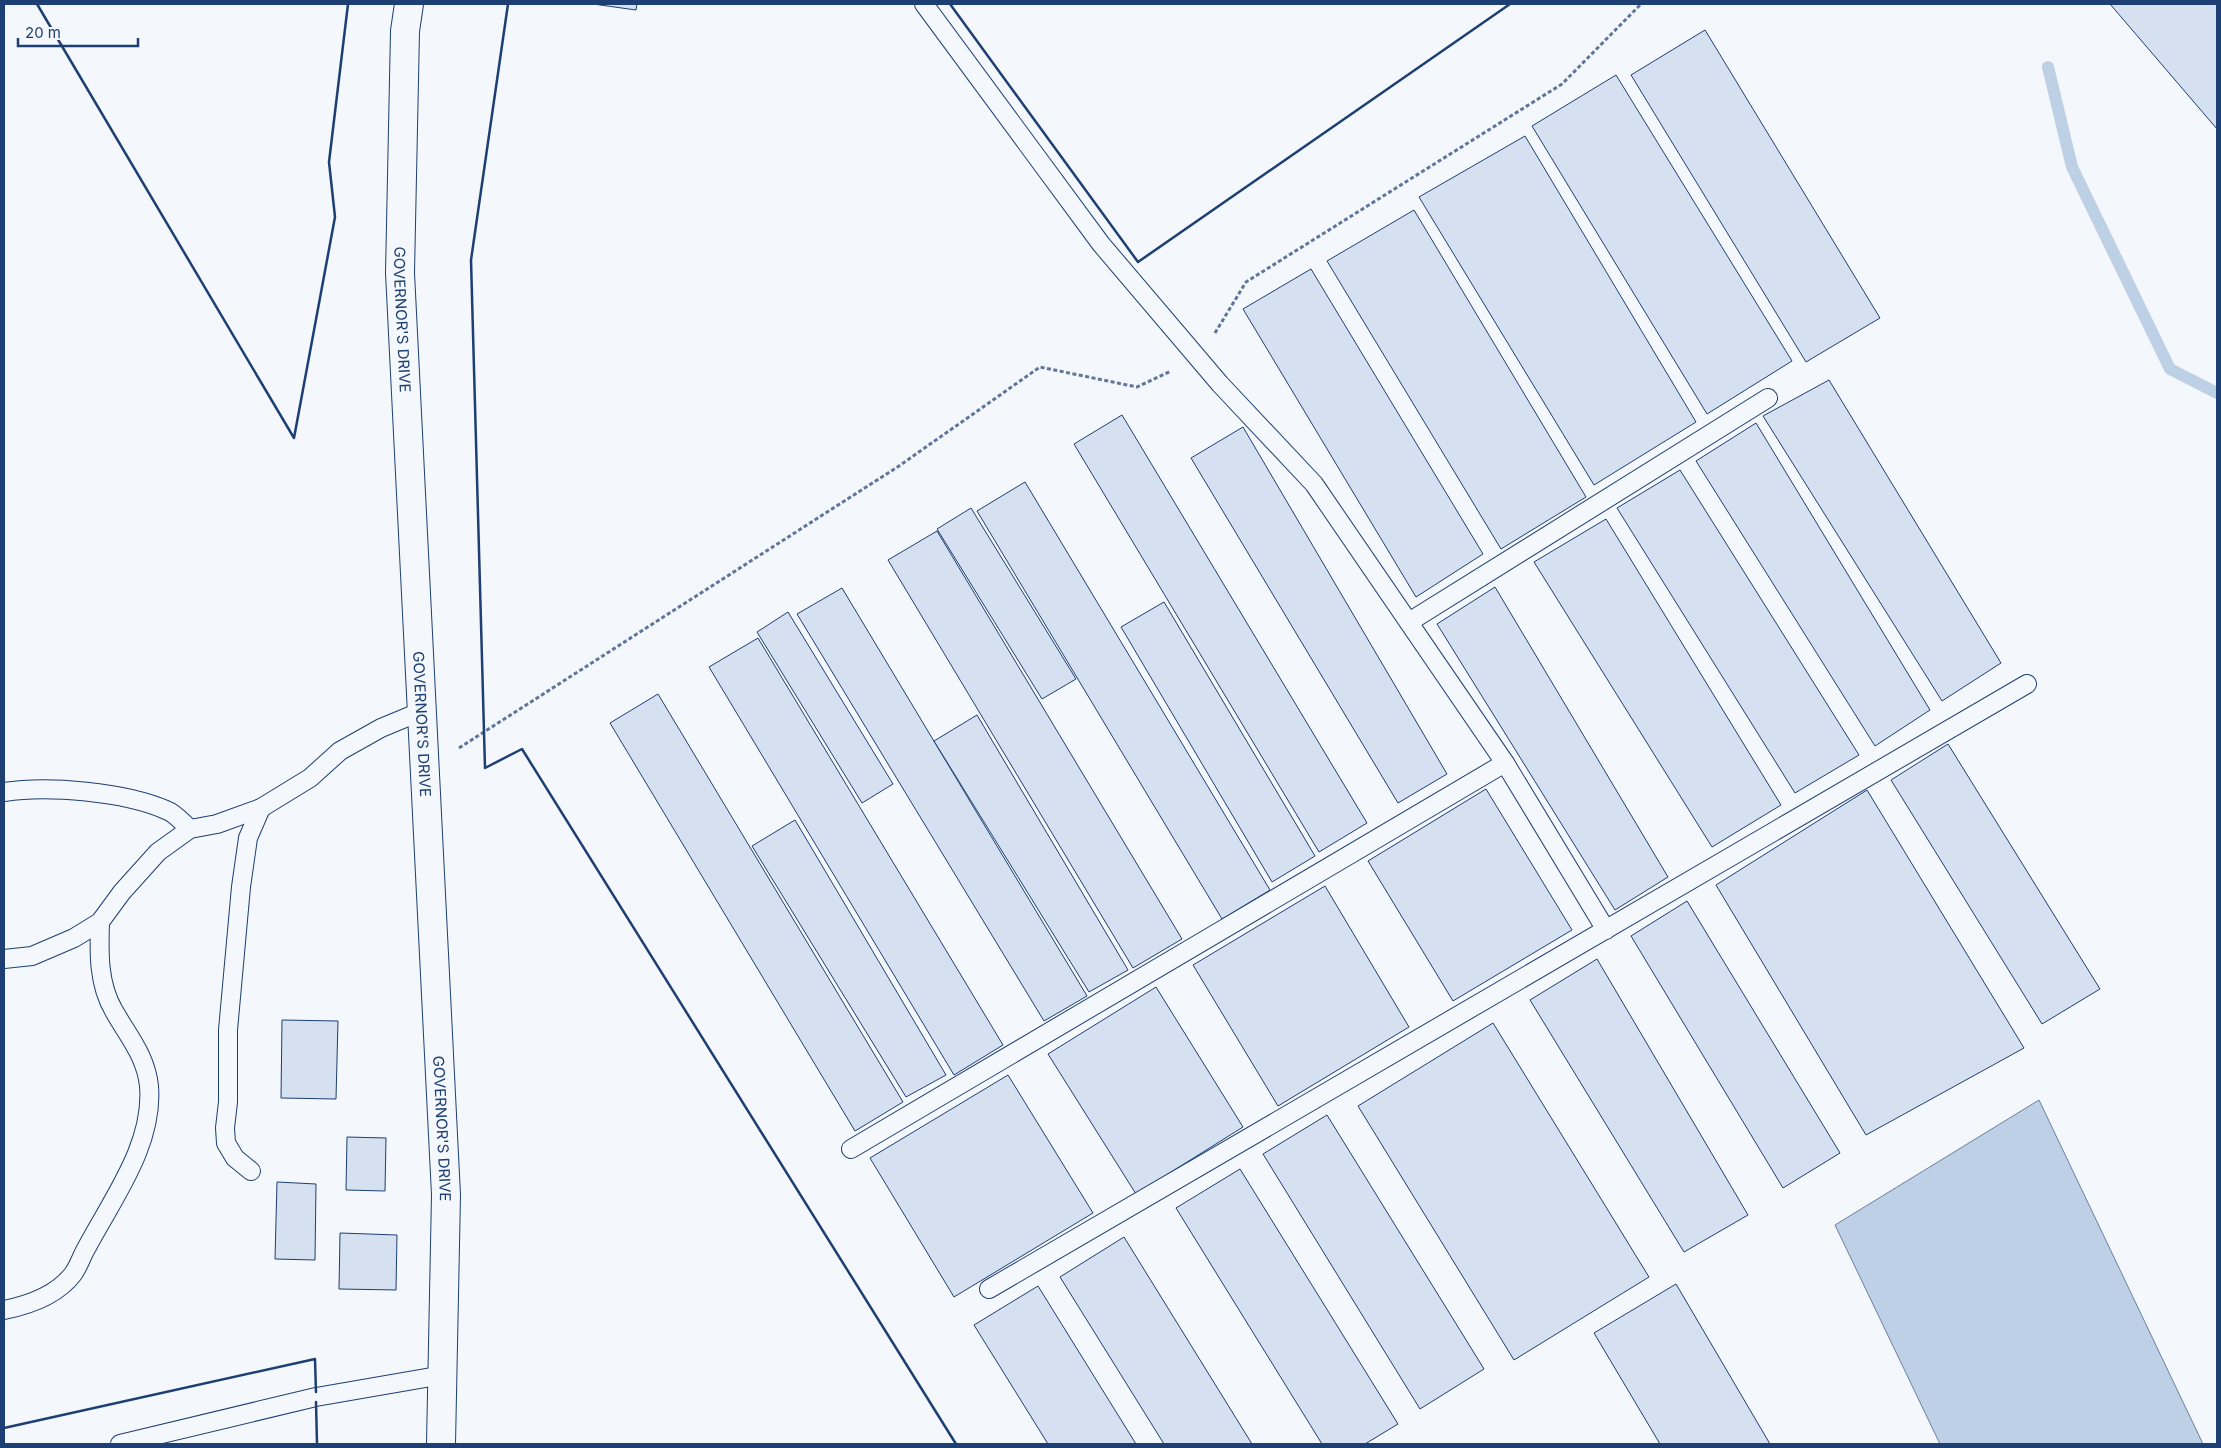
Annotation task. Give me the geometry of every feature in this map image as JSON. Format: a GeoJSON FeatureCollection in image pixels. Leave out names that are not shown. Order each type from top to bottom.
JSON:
{"type":"FeatureCollection","features":[{"type":"Feature","properties":{"kind":"main road","name":"GOVERNOR'S DRIVE"},"geometry":{"type":"LineString","coordinates":[[410,4],[405,31],[400,274],[446,1195],[441,1444]]}},
{"type":"Feature","properties":{"kind":"lane"},"geometry":{"type":"LineString","coordinates":[[924,4],[1102,244],[1199,359],[1314,484],[1505,763],[1606,930]]}},
{"type":"Feature","properties":{"kind":"lane"},"geometry":{"type":"LineString","coordinates":[[1409,622],[1768,398]]}},
{"type":"Feature","properties":{"kind":"lane"},"geometry":{"type":"LineString","coordinates":[[989,1289],[2027,684]]}},
{"type":"Feature","properties":{"kind":"lane"},"geometry":{"type":"LineString","coordinates":[[4,960],[32,956],[74,938],[100,922],[122,892],[158,852],[190,829],[217,824],[261,808],[310,778],[340,751],[381,728],[422,711]]}},
{"type":"Feature","properties":{"kind":"lane"},"geometry":{"type":"LineString","coordinates":[[851,1149],[1505,763]]}},
{"type":"Feature","properties":{"kind":"lane"},"geometry":{"type":"LineString","coordinates":[[4,792],[55,790],[110,794],[167,810],[190,829]]}},
{"type":"Feature","properties":{"kind":"lane"},"geometry":{"type":"LineString","coordinates":[[251,1171],[235,1158],[226,1142],[225,1128],[228,1102],[228,1030],[241,887],[248,838],[261,808]]}},
{"type":"Feature","properties":{"kind":"lane"},"geometry":{"type":"LineString","coordinates":[[4,1310],[36,1301],[73,1274],[87,1246],[121,1190],[145,1123],[149,1085],[141,1055],[113,1010],[103,985],[99,949],[100,922]]}},
{"type":"Feature","properties":{"kind":"lane"},"geometry":{"type":"LineString","coordinates":[[120,1444],[316,1397],[442,1375]]}},
{"type":"Feature","properties":{"kind":"path"},"geometry":{"type":"LineString","coordinates":[[425,770],[899,466],[1040,367],[1136,387],[1199,359],[1246,282],[1562,84],[1640,4]]}},
{"type":"Feature","properties":{"kind":"water"},"geometry":{"type":"Polygon","coordinates":[[[2039,1100],[2203,1444],[1940,1444],[1835,1225],[2039,1100]]]}},
{"type":"Feature","properties":{"kind":"building"},"geometry":{"type":"Polygon","coordinates":[[[593,4],[637,4],[636,10],[593,4]]]}},
{"type":"Feature","properties":{"kind":"building"},"geometry":{"type":"Polygon","coordinates":[[[2110,4],[2217,4],[2217,129],[2110,4]]]}},
{"type":"Feature","properties":{"kind":"building"},"geometry":{"type":"Polygon","coordinates":[[[1705,30],[1880,318],[1806,362],[1631,75],[1705,30]]]}},
{"type":"Feature","properties":{"kind":"building"},"geometry":{"type":"Polygon","coordinates":[[[1616,75],[1792,361],[1707,414],[1532,126],[1616,75]]]}},
{"type":"Feature","properties":{"kind":"building"},"geometry":{"type":"Polygon","coordinates":[[[1525,136],[1696,422],[1594,485],[1419,197],[1525,136]]]}},
{"type":"Feature","properties":{"kind":"building"},"geometry":{"type":"Polygon","coordinates":[[[1414,210],[1586,497],[1501,549],[1327,261],[1414,210]]]}},
{"type":"Feature","properties":{"kind":"building"},"geometry":{"type":"Polygon","coordinates":[[[1311,269],[1483,554],[1416,597],[1243,309],[1311,269]]]}},
{"type":"Feature","properties":{"kind":"building"},"geometry":{"type":"Polygon","coordinates":[[[1829,380],[2001,663],[1942,701],[1763,416],[1829,380]]]}},
{"type":"Feature","properties":{"kind":"building"},"geometry":{"type":"Polygon","coordinates":[[[1122,415],[1367,823],[1319,852],[1074,444],[1122,415]]]}},
{"type":"Feature","properties":{"kind":"building"},"geometry":{"type":"Polygon","coordinates":[[[1756,423],[1930,710],[1875,746],[1696,461],[1756,423]]]}},
{"type":"Feature","properties":{"kind":"building"},"geometry":{"type":"Polygon","coordinates":[[[1243,427],[1447,774],[1398,803],[1191,458],[1243,427]]]}},
{"type":"Feature","properties":{"kind":"building"},"geometry":{"type":"Polygon","coordinates":[[[1680,470],[1859,755],[1795,793],[1617,508],[1680,470]]]}},
{"type":"Feature","properties":{"kind":"building"},"geometry":{"type":"Polygon","coordinates":[[[1025,482],[1270,890],[1222,919],[977,511],[1025,482]]]}},
{"type":"Feature","properties":{"kind":"building"},"geometry":{"type":"Polygon","coordinates":[[[971,508],[1076,679],[1042,699],[937,529],[971,508]]]}},
{"type":"Feature","properties":{"kind":"building"},"geometry":{"type":"Polygon","coordinates":[[[1606,519],[1781,805],[1712,847],[1534,562],[1606,519]]]}},
{"type":"Feature","properties":{"kind":"building"},"geometry":{"type":"Polygon","coordinates":[[[937,531],[1182,939],[1133,968],[888,560],[937,531]]]}},
{"type":"Feature","properties":{"kind":"building"},"geometry":{"type":"Polygon","coordinates":[[[1495,587],[1668,877],[1615,910],[1437,624],[1495,587]]]}},
{"type":"Feature","properties":{"kind":"building"},"geometry":{"type":"Polygon","coordinates":[[[842,588],[1087,996],[1044,1021],[797,614],[842,588]]]}},
{"type":"Feature","properties":{"kind":"building"},"geometry":{"type":"Polygon","coordinates":[[[1164,602],[1315,856],[1272,882],[1121,627],[1164,602]]]}},
{"type":"Feature","properties":{"kind":"building"},"geometry":{"type":"Polygon","coordinates":[[[788,612],[893,784],[862,803],[757,632],[788,612]]]}},
{"type":"Feature","properties":{"kind":"building"},"geometry":{"type":"Polygon","coordinates":[[[758,638],[1003,1045],[954,1075],[709,667],[758,638]]]}},
{"type":"Feature","properties":{"kind":"building"},"geometry":{"type":"Polygon","coordinates":[[[658,694],[903,1102],[855,1131],[610,723],[658,694]]]}},
{"type":"Feature","properties":{"kind":"building"},"geometry":{"type":"Polygon","coordinates":[[[977,715],[1128,970],[1089,992],[934,741],[977,715]]]}},
{"type":"Feature","properties":{"kind":"building"},"geometry":{"type":"Polygon","coordinates":[[[1948,744],[2100,989],[2042,1024],[1891,780],[1948,744]]]}},
{"type":"Feature","properties":{"kind":"building"},"geometry":{"type":"Polygon","coordinates":[[[1486,789],[1572,930],[1453,1001],[1368,861],[1486,789]]]}},
{"type":"Feature","properties":{"kind":"building"},"geometry":{"type":"Polygon","coordinates":[[[1867,790],[2024,1048],[1866,1135],[1716,885],[1867,790]]]}},
{"type":"Feature","properties":{"kind":"building"},"geometry":{"type":"Polygon","coordinates":[[[795,820],[946,1075],[906,1097],[752,846],[795,820]]]}},
{"type":"Feature","properties":{"kind":"building"},"geometry":{"type":"Polygon","coordinates":[[[1325,886],[1409,1027],[1278,1106],[1193,965],[1325,886]]]}},
{"type":"Feature","properties":{"kind":"building"},"geometry":{"type":"Polygon","coordinates":[[[1687,901],[1840,1153],[1783,1188],[1631,936],[1687,901]]]}},
{"type":"Feature","properties":{"kind":"building"},"geometry":{"type":"Polygon","coordinates":[[[1597,959],[1748,1215],[1684,1252],[1530,1000],[1597,959]]]}},
{"type":"Feature","properties":{"kind":"building"},"geometry":{"type":"Polygon","coordinates":[[[1156,987],[1243,1127],[1136,1194],[1048,1054],[1156,987]]]}},
{"type":"Feature","properties":{"kind":"building"},"geometry":{"type":"Polygon","coordinates":[[[282,1020],[338,1021],[336,1099],[281,1098],[282,1020]]]}},
{"type":"Feature","properties":{"kind":"building"},"geometry":{"type":"Polygon","coordinates":[[[1493,1023],[1649,1277],[1514,1360],[1358,1106],[1493,1023]]]}},
{"type":"Feature","properties":{"kind":"building"},"geometry":{"type":"Polygon","coordinates":[[[1008,1075],[1093,1213],[954,1297],[870,1158],[1008,1075]]]}},
{"type":"Feature","properties":{"kind":"building"},"geometry":{"type":"Polygon","coordinates":[[[1327,1115],[1484,1369],[1420,1409],[1263,1154],[1327,1115]]]}},
{"type":"Feature","properties":{"kind":"building"},"geometry":{"type":"Polygon","coordinates":[[[347,1137],[386,1138],[385,1191],[346,1190],[347,1137]]]}},
{"type":"Feature","properties":{"kind":"building"},"geometry":{"type":"Polygon","coordinates":[[[1240,1169],[1398,1424],[1365,1444],[1322,1444],[1176,1208],[1240,1169]]]}},
{"type":"Feature","properties":{"kind":"building"},"geometry":{"type":"Polygon","coordinates":[[[277,1182],[316,1184],[315,1260],[275,1259],[277,1182]]]}},
{"type":"Feature","properties":{"kind":"building"},"geometry":{"type":"Polygon","coordinates":[[[340,1233],[397,1235],[396,1290],[339,1289],[340,1233]]]}},
{"type":"Feature","properties":{"kind":"building"},"geometry":{"type":"Polygon","coordinates":[[[1124,1237],[1252,1444],[1164,1444],[1060,1277],[1124,1237]]]}},
{"type":"Feature","properties":{"kind":"building"},"geometry":{"type":"Polygon","coordinates":[[[1676,1284],[1770,1444],[1660,1444],[1594,1333],[1676,1284]]]}},
{"type":"Feature","properties":{"kind":"building"},"geometry":{"type":"Polygon","coordinates":[[[1038,1286],[1136,1444],[1048,1444],[974,1325],[1038,1286]]]}},
{"type":"Feature","properties":{"kind":"waterway"},"geometry":{"type":"LineString","coordinates":[[2048,67],[2072,167],[2170,369],[2217,393]]}},
{"type":"Feature","properties":{"kind":"wall"},"geometry":{"type":"LineString","coordinates":[[37,4],[294,438],[335,217],[329,162],[348,4]]}},
{"type":"Feature","properties":{"kind":"wall"},"geometry":{"type":"LineString","coordinates":[[508,4],[471,260],[485,768],[522,749],[956,1444]]}},
{"type":"Feature","properties":{"kind":"wall"},"geometry":{"type":"LineString","coordinates":[[950,4],[1138,262],[1510,4]]}},
{"type":"Feature","properties":{"kind":"wall"},"geometry":{"type":"LineString","coordinates":[[4,1428],[315,1359],[316,1392]]}},
{"type":"Feature","properties":{"kind":"wall"},"geometry":{"type":"LineString","coordinates":[[316,1402],[317,1444]]}}]}
